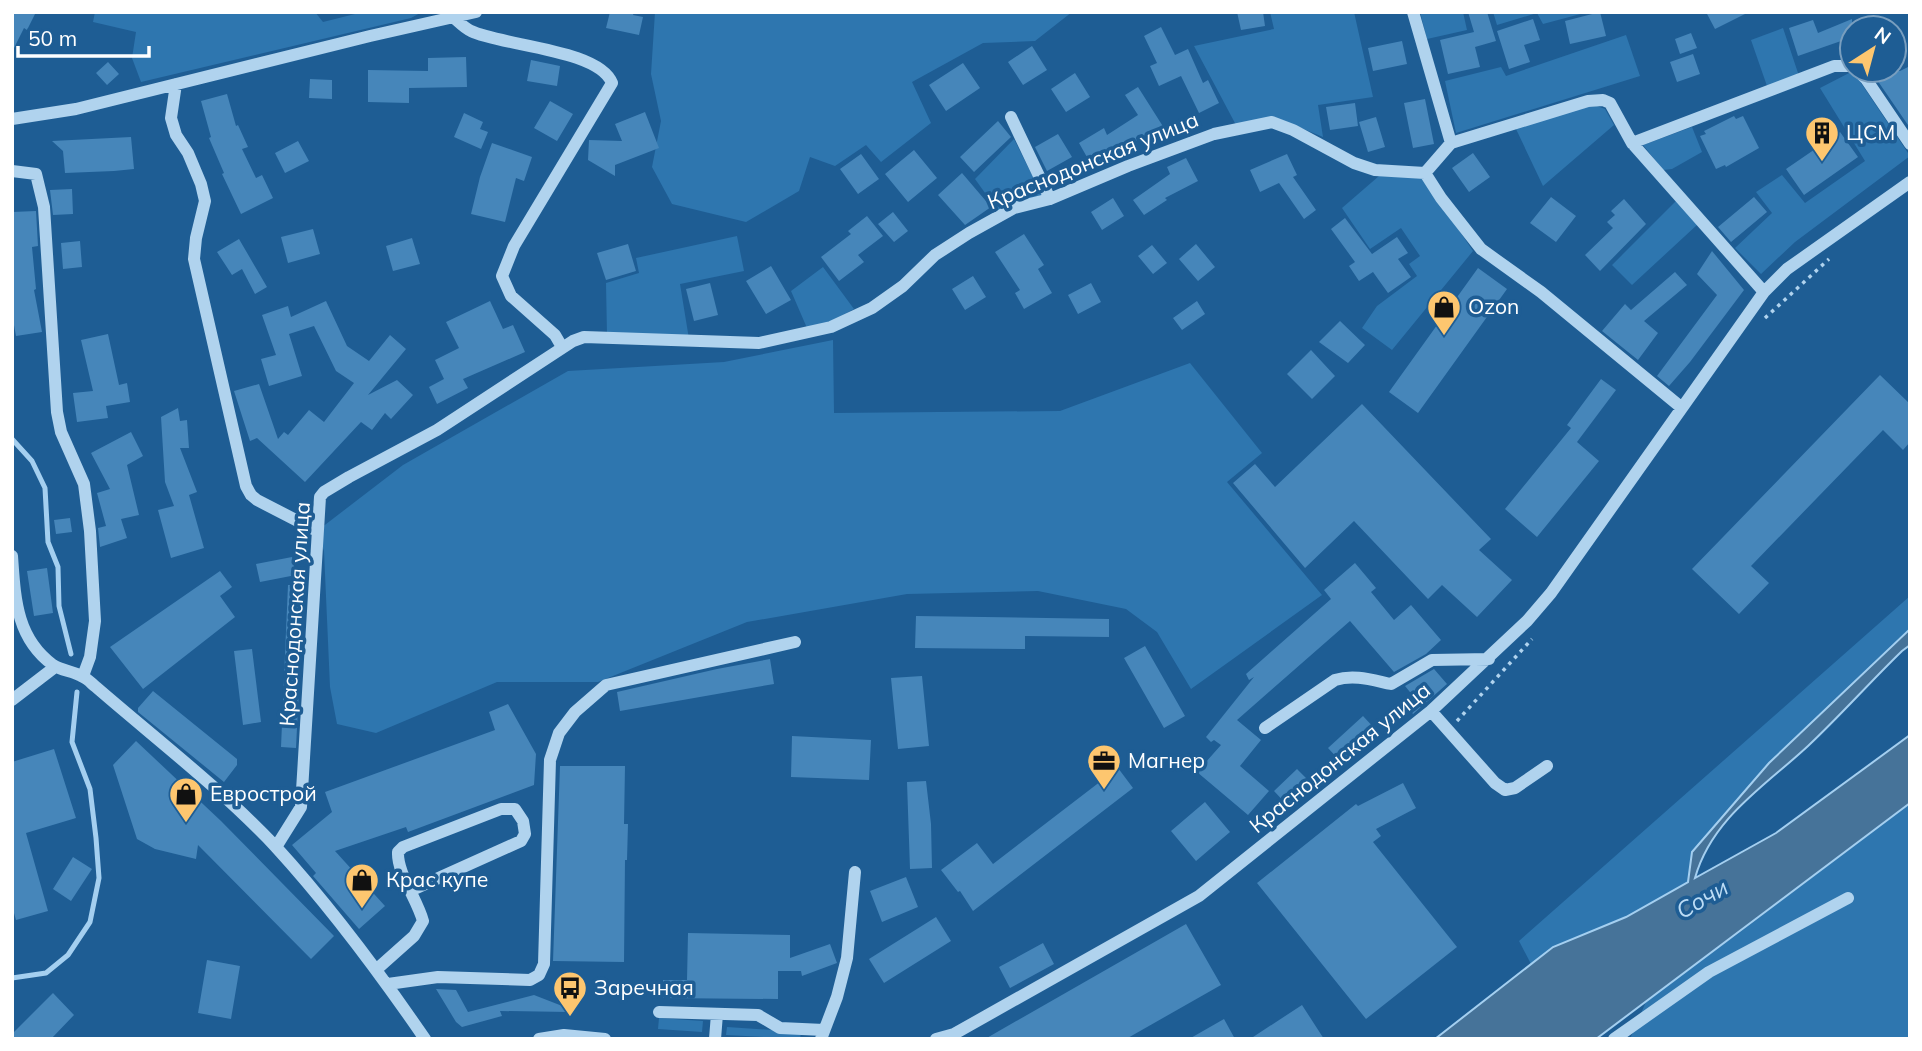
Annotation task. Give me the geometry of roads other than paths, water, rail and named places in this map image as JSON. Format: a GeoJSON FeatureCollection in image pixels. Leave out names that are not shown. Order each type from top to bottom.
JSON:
{"type":"FeatureCollection","features":[{"type":"Feature","properties":{"kind":"street"},"geometry":{"type":"LineString","coordinates":[[12,120],[76,109],[476,12]]}},
{"type":"Feature","properties":{"kind":"street"},"geometry":{"type":"LineString","coordinates":[[1413,12],[1451,143]]}},
{"type":"Feature","properties":{"kind":"street"},"geometry":{"type":"LineString","coordinates":[[453,17],[470,31],[546,49],[599,66],[609,74],[612,83],[513,246],[502,276],[512,296],[555,335],[562,347]]}},
{"type":"Feature","properties":{"kind":"street"},"geometry":{"type":"LineString","coordinates":[[1632,143],[1838,66]]}},
{"type":"Feature","properties":{"kind":"street"},"geometry":{"type":"LineString","coordinates":[[176,84],[171,118],[176,135],[188,153],[201,184],[205,201],[194,259],[246,486],[257,500],[317,531]]}},
{"type":"Feature","properties":{"kind":"street"},"geometry":{"type":"LineString","coordinates":[[1869,84],[1910,144]]}},
{"type":"Feature","properties":{"kind":"street"},"geometry":{"type":"LineString","coordinates":[[1682,408],[1541,292],[1480,249],[1425,173],[1451,143],[1561,108],[1603,100],[1610,103],[1632,143],[1764,292]]}},
{"type":"Feature","properties":{"kind":"street"},"geometry":{"type":"LineString","coordinates":[[1011,117],[1050,199]]}},
{"type":"Feature","properties":{"kind":"street","name":"Краснодонская улица"},"geometry":{"type":"LineString","coordinates":[[275,847],[301,807],[318,503],[324,492],[437,430],[562,347],[584,337],[759,343],[831,327],[872,308],[902,286],[935,255],[1014,208],[1050,199],[1214,134],[1272,122],[1293,130],[1354,163],[1375,170],[1425,173]]}},
{"type":"Feature","properties":{"kind":"street"},"geometry":{"type":"LineString","coordinates":[[12,171],[36,174],[44,208],[57,412],[61,432],[84,484],[96,621],[90,657],[83,676]]}},
{"type":"Feature","properties":{"kind":"street","name":"Краснодонская улица"},"geometry":{"type":"LineString","coordinates":[[936,1039],[954,1034],[978,1021],[1199,896],[1430,711],[1489,659],[1551,593],[1764,292],[1787,269],[1910,182]]}},
{"type":"Feature","properties":{"kind":"street"},"geometry":{"type":"LineString","coordinates":[[12,556],[16,605],[22,626],[43,657],[55,667],[83,676],[230,802],[275,847],[377,969],[425,1039]]}},
{"type":"Feature","properties":{"kind":"street"},"geometry":{"type":"LineString","coordinates":[[388,984],[438,977],[530,980],[539,975],[544,964],[550,760],[559,733],[575,712],[606,685],[794,642]]}},
{"type":"Feature","properties":{"kind":"street"},"geometry":{"type":"LineString","coordinates":[[1265,728],[1335,680],[1351,676],[1391,684],[1432,660],[1489,659]]}},
{"type":"Feature","properties":{"kind":"street"},"geometry":{"type":"LineString","coordinates":[[12,700],[55,667]]}},
{"type":"Feature","properties":{"kind":"street"},"geometry":{"type":"LineString","coordinates":[[1430,711],[1495,783],[1505,790],[1515,788],[1547,766]]}},
{"type":"Feature","properties":{"kind":"street"},"geometry":{"type":"LineString","coordinates":[[377,969],[421,928],[423,921],[398,862],[398,852],[403,847],[501,809],[515,809],[523,821],[525,834],[521,841],[412,890]]}},
{"type":"Feature","properties":{"kind":"street"},"geometry":{"type":"LineString","coordinates":[[659,1012],[758,1015],[780,1028],[823,1035],[848,958],[855,872]]}},
{"type":"Feature","properties":{"kind":"street"},"geometry":{"type":"LineString","coordinates":[[1614,1039],[1709,972],[1848,898]]}},
{"type":"Feature","properties":{"kind":"street"},"geometry":{"type":"LineString","coordinates":[[715,1039],[717,1014]]}},
{"type":"Feature","properties":{"kind":"street"},"geometry":{"type":"LineString","coordinates":[[541,1039],[564,1035],[603,1039]]}},
{"type":"Feature","properties":{"kind":"water","name":"Сочи"},"geometry":{"type":"Polygon","coordinates":[[[1910,629],[1910,645],[1808,746],[1727,820],[1703,857],[1695,878],[1776,833],[1910,735],[1910,803],[1596,1039],[1435,1039],[1553,947],[1626,917],[1688,882],[1692,852],[1769,763],[1910,629]]]}},
{"type":"Feature","properties":{"kind":"waterway"},"geometry":{"type":"LineString","coordinates":[[12,439],[32,461],[45,488],[48,542],[58,567],[59,606],[71,654]]}},
{"type":"Feature","properties":{"kind":"waterway"},"geometry":{"type":"LineString","coordinates":[[12,978],[46,973],[68,955],[90,922],[99,878],[90,789],[72,742],[77,692]]}},
{"type":"Feature","properties":{"kind":"place","name":"ЦСМ"},"geometry":{"type":"Point","coordinates":[1822,163]}},
{"type":"Feature","properties":{"kind":"place","name":"Ozon"},"geometry":{"type":"Point","coordinates":[1444,337]}},
{"type":"Feature","properties":{"kind":"place","name":"Магнер"},"geometry":{"type":"Point","coordinates":[1104,791]}},
{"type":"Feature","properties":{"kind":"place","name":"Еврострой"},"geometry":{"type":"Point","coordinates":[186,824]}},
{"type":"Feature","properties":{"kind":"place","name":"Крас купе"},"geometry":{"type":"Point","coordinates":[362,910]}},
{"type":"Feature","properties":{"kind":"place","name":"Заречная"},"geometry":{"type":"Point","coordinates":[570,1018]}}]}
